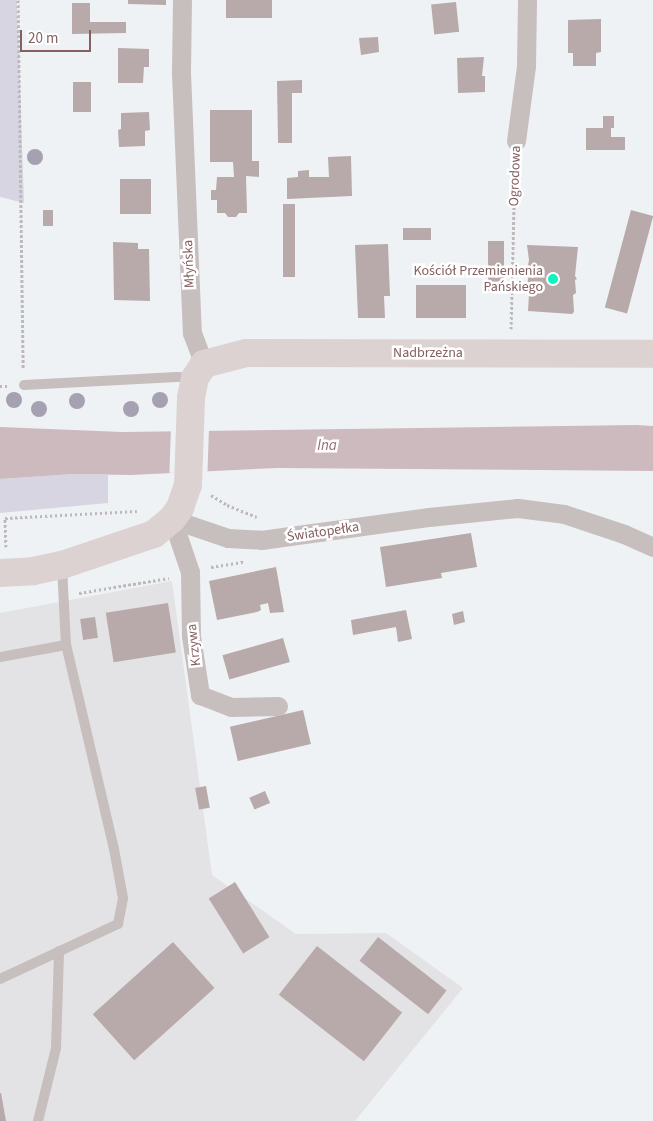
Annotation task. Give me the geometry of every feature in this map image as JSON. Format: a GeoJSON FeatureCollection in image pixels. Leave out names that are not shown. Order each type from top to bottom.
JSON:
{"type":"FeatureCollection","features":[{"type":"Feature","properties":{"kind":"street","name":"Młyńska"},"geometry":{"type":"LineString","coordinates":[[172,519],[180,508],[188,484],[197,380],[192,333],[181,74],[182,0]]}},
{"type":"Feature","properties":{"kind":"street","name":"Ogrodowa"},"geometry":{"type":"LineString","coordinates":[[516,141],[526,66],[526,0]]}},
{"type":"Feature","properties":{"kind":"street","name":"Nadbrzeżna"},"geometry":{"type":"LineString","coordinates":[[197,380],[246,353],[510,352],[653,354]]}},
{"type":"Feature","properties":{"kind":"street","name":"Światopełka"},"geometry":{"type":"LineString","coordinates":[[172,519],[228,538],[261,540],[428,517],[518,508],[564,514],[624,534],[653,547]]}},
{"type":"Feature","properties":{"kind":"street"},"geometry":{"type":"LineString","coordinates":[[3,573],[33,571],[62,565],[154,534],[172,519]]}},
{"type":"Feature","properties":{"kind":"street","name":"Krzywa"},"geometry":{"type":"LineString","coordinates":[[172,519],[190,572],[191,636],[200,694],[231,707],[278,706]]}},
{"type":"Feature","properties":{"kind":"lane"},"geometry":{"type":"LineString","coordinates":[[24,385],[177,377],[197,380]]}},
{"type":"Feature","properties":{"kind":"lane"},"geometry":{"type":"LineString","coordinates":[[0,979],[118,924],[123,898],[114,849],[66,645],[62,565]]}},
{"type":"Feature","properties":{"kind":"lane"},"geometry":{"type":"LineString","coordinates":[[0,657],[66,645]]}},
{"type":"Feature","properties":{"kind":"lane"},"geometry":{"type":"LineString","coordinates":[[38,1121],[56,1048],[59,951]]}},
{"type":"Feature","properties":{"kind":"path"},"geometry":{"type":"LineString","coordinates":[[18,0],[24,385]]}},
{"type":"Feature","properties":{"kind":"path","name":"Ogrodowa"},"geometry":{"type":"LineString","coordinates":[[510,352],[516,141]]}},
{"type":"Feature","properties":{"kind":"path"},"geometry":{"type":"LineString","coordinates":[[3,573],[5,518],[139,511]]}},
{"type":"Feature","properties":{"kind":"path"},"geometry":{"type":"LineString","coordinates":[[64,594],[91,592],[176,577],[190,572],[253,560]]}},
{"type":"Feature","properties":{"kind":"shaded area"},"geometry":{"type":"Polygon","coordinates":[[[0,0],[17,0],[24,203],[0,197],[0,0]]]}},
{"type":"Feature","properties":{"kind":"shaded area"},"geometry":{"type":"Polygon","coordinates":[[[74,474],[108,475],[108,503],[0,513],[0,479],[74,474]]]}},
{"type":"Feature","properties":{"kind":"shaded area"},"geometry":{"type":"Polygon","coordinates":[[[172,581],[212,875],[296,934],[386,933],[463,988],[355,1121],[0,1121],[0,613],[172,581]]]}},
{"type":"Feature","properties":{"kind":"water","name":"Ina"},"geometry":{"type":"Polygon","coordinates":[[[653,426],[653,471],[277,468],[131,475],[74,474],[0,479],[0,427],[122,432],[653,426]]]}},
{"type":"Feature","properties":{"kind":"pier"},"geometry":{"type":"Polygon","coordinates":[[[171,427],[209,428],[207,474],[169,473],[171,427]]]}},
{"type":"Feature","properties":{"kind":"building"},"geometry":{"type":"Polygon","coordinates":[[[128,0],[166,0],[166,5],[128,4],[128,0]]]}},
{"type":"Feature","properties":{"kind":"building"},"geometry":{"type":"Polygon","coordinates":[[[226,0],[272,0],[272,18],[226,18],[226,0]]]}},
{"type":"Feature","properties":{"kind":"building"},"geometry":{"type":"Polygon","coordinates":[[[456,2],[459,32],[434,34],[431,5],[456,2]]]}},
{"type":"Feature","properties":{"kind":"building"},"geometry":{"type":"Polygon","coordinates":[[[72,3],[90,3],[90,22],[126,22],[126,33],[72,34],[72,3]]]}},
{"type":"Feature","properties":{"kind":"building"},"geometry":{"type":"Polygon","coordinates":[[[601,19],[601,52],[596,53],[596,66],[573,66],[573,53],[568,53],[568,20],[601,19]]]}},
{"type":"Feature","properties":{"kind":"building"},"geometry":{"type":"Polygon","coordinates":[[[378,37],[379,52],[361,55],[359,38],[378,37]]]}},
{"type":"Feature","properties":{"kind":"building"},"geometry":{"type":"Polygon","coordinates":[[[118,48],[149,49],[149,67],[144,67],[143,83],[118,83],[118,48]]]}},
{"type":"Feature","properties":{"kind":"building"},"geometry":{"type":"Polygon","coordinates":[[[484,57],[482,76],[485,76],[485,92],[458,93],[457,58],[484,57]]]}},
{"type":"Feature","properties":{"kind":"building"},"geometry":{"type":"Polygon","coordinates":[[[302,80],[302,93],[292,93],[292,143],[278,143],[277,81],[302,80]]]}},
{"type":"Feature","properties":{"kind":"building"},"geometry":{"type":"Polygon","coordinates":[[[73,82],[91,82],[91,112],[73,112],[73,82]]]}},
{"type":"Feature","properties":{"kind":"building"},"geometry":{"type":"Polygon","coordinates":[[[210,110],[252,110],[252,161],[259,161],[259,177],[246,176],[247,213],[239,213],[236,217],[228,217],[225,213],[217,213],[217,200],[211,200],[211,190],[216,190],[217,177],[234,177],[233,162],[210,162],[210,110]]]}},
{"type":"Feature","properties":{"kind":"building"},"geometry":{"type":"Polygon","coordinates":[[[149,112],[150,130],[145,131],[145,146],[119,147],[118,130],[121,129],[121,113],[149,112]]]}},
{"type":"Feature","properties":{"kind":"building"},"geometry":{"type":"Polygon","coordinates":[[[603,116],[614,116],[614,128],[611,128],[611,137],[625,137],[625,150],[586,150],[586,128],[603,128],[603,116]]]}},
{"type":"Feature","properties":{"kind":"building"},"geometry":{"type":"Polygon","coordinates":[[[351,156],[352,196],[287,199],[287,178],[298,177],[298,171],[309,170],[309,177],[329,177],[328,157],[351,156]]]}},
{"type":"Feature","properties":{"kind":"building"},"geometry":{"type":"Polygon","coordinates":[[[120,179],[151,179],[151,214],[120,214],[120,179]]]}},
{"type":"Feature","properties":{"kind":"building"},"geometry":{"type":"Polygon","coordinates":[[[283,204],[295,204],[295,277],[283,277],[283,204]]]}},
{"type":"Feature","properties":{"kind":"building"},"geometry":{"type":"Polygon","coordinates":[[[43,210],[53,210],[53,226],[43,226],[43,210]]]}},
{"type":"Feature","properties":{"kind":"building"},"geometry":{"type":"Polygon","coordinates":[[[631,210],[653,217],[627,314],[605,308],[631,210]]]}},
{"type":"Feature","properties":{"kind":"building"},"geometry":{"type":"Polygon","coordinates":[[[403,228],[431,228],[431,240],[403,240],[403,228]]]}},
{"type":"Feature","properties":{"kind":"building"},"geometry":{"type":"Polygon","coordinates":[[[488,241],[504,241],[504,291],[488,291],[488,241]]]}},
{"type":"Feature","properties":{"kind":"building"},"geometry":{"type":"Polygon","coordinates":[[[113,242],[138,243],[138,249],[149,249],[150,301],[114,300],[113,242]]]}},
{"type":"Feature","properties":{"kind":"building"},"geometry":{"type":"Polygon","coordinates":[[[388,244],[390,296],[384,296],[385,318],[358,318],[355,245],[388,244]]]}},
{"type":"Feature","properties":{"kind":"building","name":"Kościół Przemienienia Pańskiego"},"geometry":{"type":"Polygon","coordinates":[[[527,245],[578,247],[575,276],[577,279],[575,280],[576,293],[573,295],[574,312],[572,314],[528,311],[529,294],[527,293],[528,278],[526,276],[529,260],[527,245]]]}},
{"type":"Feature","properties":{"kind":"building"},"geometry":{"type":"Polygon","coordinates":[[[416,285],[466,285],[466,318],[416,318],[416,285]]]}},
{"type":"Feature","properties":{"kind":"building"},"geometry":{"type":"Polygon","coordinates":[[[471,533],[477,567],[441,573],[442,578],[386,587],[380,547],[471,533]]]}},
{"type":"Feature","properties":{"kind":"building"},"geometry":{"type":"Polygon","coordinates":[[[276,567],[284,612],[270,613],[268,603],[260,605],[261,610],[257,612],[217,620],[209,581],[276,567]]]}},
{"type":"Feature","properties":{"kind":"building"},"geometry":{"type":"Polygon","coordinates":[[[168,603],[176,652],[114,662],[106,613],[168,603]]]}},
{"type":"Feature","properties":{"kind":"building"},"geometry":{"type":"Polygon","coordinates":[[[406,610],[412,639],[398,642],[396,627],[353,635],[351,620],[406,610]]]}},
{"type":"Feature","properties":{"kind":"building"},"geometry":{"type":"Polygon","coordinates":[[[463,611],[465,622],[454,625],[452,614],[463,611]]]}},
{"type":"Feature","properties":{"kind":"building"},"geometry":{"type":"Polygon","coordinates":[[[95,617],[98,638],[83,640],[80,619],[95,617]]]}},
{"type":"Feature","properties":{"kind":"building"},"geometry":{"type":"Polygon","coordinates":[[[283,638],[290,662],[229,679],[222,655],[283,638]]]}},
{"type":"Feature","properties":{"kind":"building"},"geometry":{"type":"Polygon","coordinates":[[[303,710],[311,744],[238,761],[230,727],[303,710]]]}},
{"type":"Feature","properties":{"kind":"building"},"geometry":{"type":"Polygon","coordinates":[[[206,786],[210,808],[199,810],[195,788],[206,786]]]}},
{"type":"Feature","properties":{"kind":"building"},"geometry":{"type":"Polygon","coordinates":[[[265,791],[270,803],[254,810],[249,798],[265,791]]]}},
{"type":"Feature","properties":{"kind":"building"},"geometry":{"type":"Polygon","coordinates":[[[235,882],[269,937],[243,954],[209,898],[235,882]]]}},
{"type":"Feature","properties":{"kind":"building"},"geometry":{"type":"Polygon","coordinates":[[[378,937],[447,991],[428,1014],[360,961],[378,937]]]}},
{"type":"Feature","properties":{"kind":"building"},"geometry":{"type":"Polygon","coordinates":[[[173,942],[214,988],[134,1060],[93,1014],[173,942]]]}},
{"type":"Feature","properties":{"kind":"building"},"geometry":{"type":"Polygon","coordinates":[[[317,946],[402,1012],[364,1061],[279,995],[317,946]]]}},
{"type":"Feature","properties":{"kind":"building"},"geometry":{"type":"Polygon","coordinates":[[[1,1093],[6,1121],[0,1121],[1,1093]]]}},
{"type":"Feature","properties":{"kind":"place","name":"Kościół Przemienienia Pańskiego"},"geometry":{"type":"Point","coordinates":[553,279]}}]}
